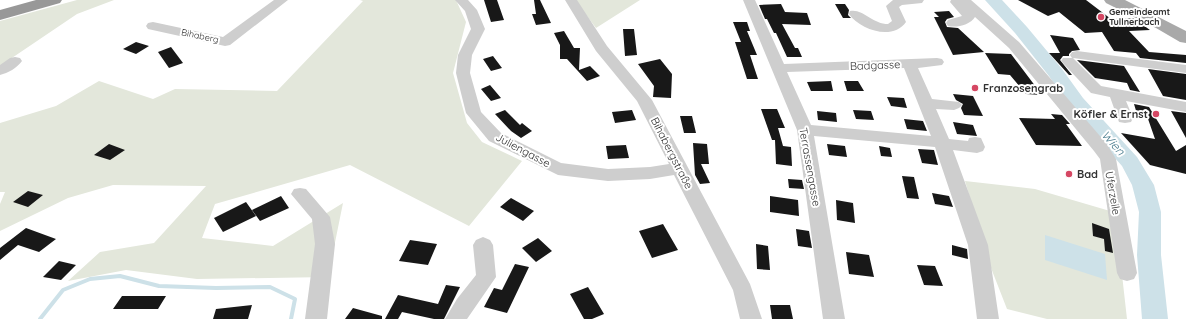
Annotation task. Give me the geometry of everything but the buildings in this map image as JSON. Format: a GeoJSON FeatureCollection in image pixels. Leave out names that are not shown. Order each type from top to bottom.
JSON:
{"type":"FeatureCollection","features":[{"type":"Feature","properties":{"kind":"highway"},"geometry":{"type":"LineString","coordinates":[[0,7],[27,0]]}},
{"type":"Feature","properties":{"kind":"highway"},"geometry":{"type":"LineString","coordinates":[[0,15],[54,0]]}},
{"type":"Feature","properties":{"kind":"main road"},"geometry":{"type":"LineString","coordinates":[[1112,0],[1162,24],[1186,38]]}},
{"type":"Feature","properties":{"kind":"street","name":"Bihaberg"},"geometry":{"type":"LineString","coordinates":[[153,26],[225,42],[282,0]]}},
{"type":"Feature","properties":{"kind":"street","name":"Juliengasse"},"geometry":{"type":"LineString","coordinates":[[461,0],[471,10],[478,29],[465,55],[463,73],[474,113],[495,137],[558,169],[608,175],[650,173],[679,168]]}},
{"type":"Feature","properties":{"kind":"street","name":"Bihabergstraße"},"geometry":{"type":"LineString","coordinates":[[571,0],[601,48],[644,100],[743,290],[751,319]]}},
{"type":"Feature","properties":{"kind":"street","name":"Terrassengasse"},"geometry":{"type":"LineString","coordinates":[[750,0],[805,130],[834,319]]}},
{"type":"Feature","properties":{"kind":"street"},"geometry":{"type":"LineString","coordinates":[[855,14],[861,20],[882,27],[892,27],[897,25],[899,22],[892,6],[899,2],[918,0]]}},
{"type":"Feature","properties":{"kind":"street"},"geometry":{"type":"LineString","coordinates":[[953,23],[966,20],[969,17],[968,14],[954,0]]}},
{"type":"Feature","properties":{"kind":"street","name":"Uferzeile"},"geometry":{"type":"LineString","coordinates":[[964,0],[1014,46],[1108,159],[1127,273]]}},
{"type":"Feature","properties":{"kind":"street"},"geometry":{"type":"LineString","coordinates":[[896,16],[904,18],[914,27]]}},
{"type":"Feature","properties":{"kind":"street"},"geometry":{"type":"LineString","coordinates":[[1186,69],[1073,58],[1096,90],[1186,107]]}},
{"type":"Feature","properties":{"kind":"street"},"geometry":{"type":"LineString","coordinates":[[0,71],[15,61]]}},
{"type":"Feature","properties":{"kind":"street"},"geometry":{"type":"LineString","coordinates":[[909,64],[937,62]]}},
{"type":"Feature","properties":{"kind":"street","name":"Badgasse"},"geometry":{"type":"LineString","coordinates":[[780,68],[816,74],[849,72],[909,64],[942,143],[978,245],[988,319]]}},
{"type":"Feature","properties":{"kind":"street"},"geometry":{"type":"LineString","coordinates":[[1116,94],[1125,118]]}},
{"type":"Feature","properties":{"kind":"street"},"geometry":{"type":"LineString","coordinates":[[926,104],[954,105]]}},
{"type":"Feature","properties":{"kind":"street"},"geometry":{"type":"LineString","coordinates":[[805,130],[873,130],[942,143],[977,147],[975,142]]}},
{"type":"Feature","properties":{"kind":"street"},"geometry":{"type":"LineString","coordinates":[[300,194],[321,216],[325,244],[316,319]]}},
{"type":"Feature","properties":{"kind":"street"},"geometry":{"type":"LineString","coordinates":[[456,319],[464,305],[486,277],[483,245]]}},
{"type":"Feature","properties":{"kind":"shaded area"},"geometry":{"type":"Polygon","coordinates":[[[77,0],[114,0],[77,14],[0,66],[0,21],[77,0]]]}},
{"type":"Feature","properties":{"kind":"shaded area"},"geometry":{"type":"Polygon","coordinates":[[[360,0],[456,0],[466,22],[453,73],[467,123],[482,142],[522,161],[469,226],[350,165],[215,204],[202,238],[273,246],[343,203],[328,277],[197,279],[126,270],[68,281],[100,252],[154,243],[206,186],[113,185],[68,198],[0,231],[0,204],[5,192],[0,192],[0,123],[56,106],[99,81],[153,99],[175,89],[277,91],[363,1],[360,0]]]}},
{"type":"Feature","properties":{"kind":"shaded area"},"geometry":{"type":"Polygon","coordinates":[[[575,0],[640,0],[596,28],[575,0]]]}},
{"type":"Feature","properties":{"kind":"shaded area"},"geometry":{"type":"Polygon","coordinates":[[[965,181],[1035,189],[1110,211],[1117,230],[1127,319],[1047,319],[1007,309],[991,268],[965,181]]]}},
{"type":"Feature","properties":{"kind":"shaded area"},"geometry":{"type":"Polygon","coordinates":[[[1045,235],[1105,254],[1107,280],[1045,260],[1045,235]]]}},
{"type":"Feature","properties":{"kind":"waterway","name":"Wien"},"geometry":{"type":"LineString","coordinates":[[993,0],[1021,30],[1056,73],[1076,102],[1130,162],[1143,185],[1150,212],[1149,255],[1155,319]]}},
{"type":"Feature","properties":{"kind":"waterway"},"geometry":{"type":"LineString","coordinates":[[40,319],[63,290],[90,279],[120,276],[159,286],[216,288],[270,287],[295,299],[291,319]]}},
{"type":"Feature","properties":{"kind":"place","name":"Gemeindeamt Tullnerbach"},"geometry":{"type":"Point","coordinates":[1101,17]}},
{"type":"Feature","properties":{"kind":"place","name":"Franzosengrab"},"geometry":{"type":"Point","coordinates":[975,88]}},
{"type":"Feature","properties":{"kind":"place","name":"Köfler & Ernst"},"geometry":{"type":"Point","coordinates":[1156,114]}},
{"type":"Feature","properties":{"kind":"place","name":"Bad"},"geometry":{"type":"Point","coordinates":[1069,174]}}]}
